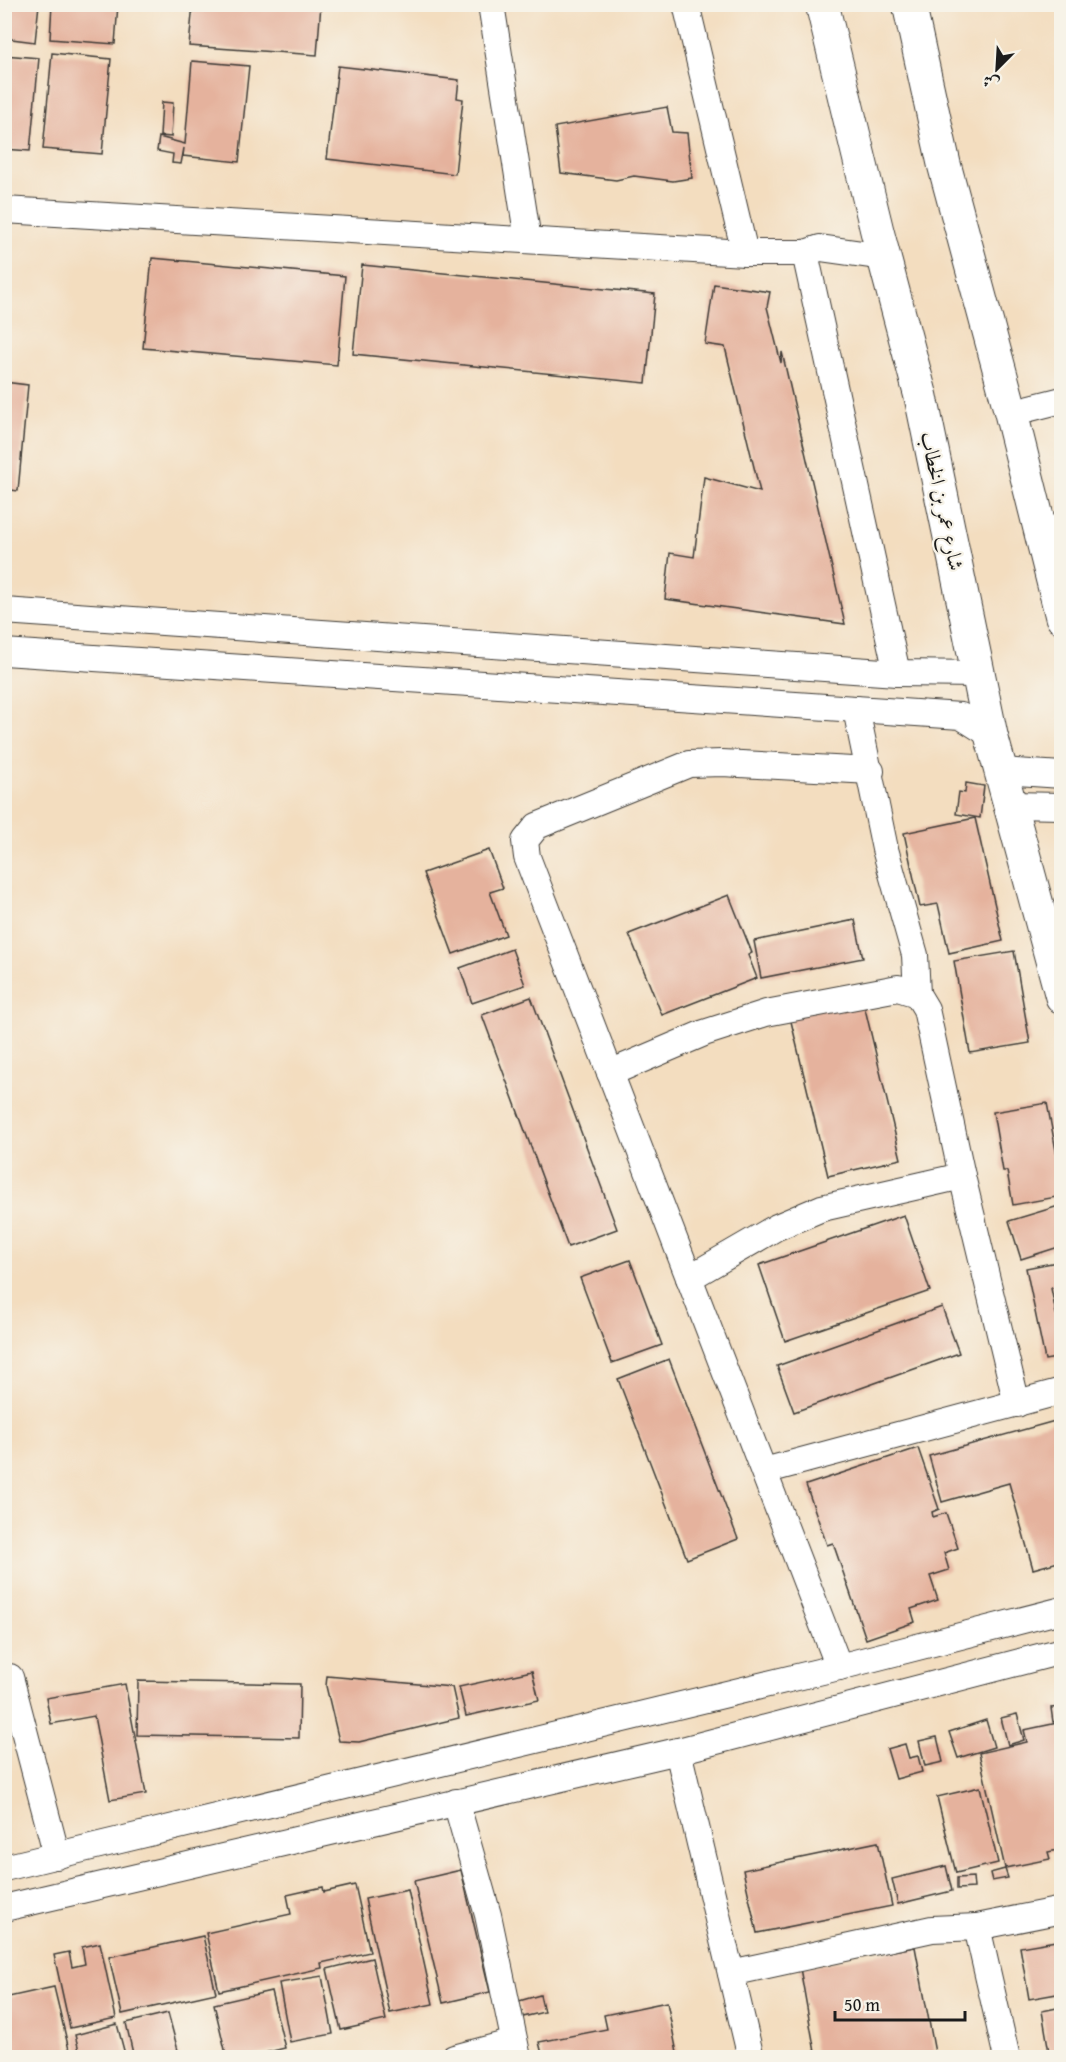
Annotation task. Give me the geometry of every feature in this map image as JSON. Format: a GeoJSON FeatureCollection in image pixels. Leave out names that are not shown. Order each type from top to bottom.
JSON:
{"type":"FeatureCollection","features":[{"type":"Feature","properties":{"kind":"main road","name":"شارع عمر بن الخطاب"},"geometry":{"type":"LineString","coordinates":[[822,4],[921,397],[966,673],[991,735],[1062,997]]}},
{"type":"Feature","properties":{"kind":"main road"},"geometry":{"type":"LineString","coordinates":[[909,4],[944,164],[1011,412],[1062,617]]}},
{"type":"Feature","properties":{"kind":"street"},"geometry":{"type":"LineString","coordinates":[[491,4],[528,240]]}},
{"type":"Feature","properties":{"kind":"street"},"geometry":{"type":"LineString","coordinates":[[686,4],[745,253]]}},
{"type":"Feature","properties":{"kind":"street"},"geometry":{"type":"LineString","coordinates":[[4,210],[745,253],[805,254],[820,248],[884,257]]}},
{"type":"Feature","properties":{"kind":"street"},"geometry":{"type":"LineString","coordinates":[[805,254],[897,673]]}},
{"type":"Feature","properties":{"kind":"street"},"geometry":{"type":"LineString","coordinates":[[1011,412],[1062,400]]}},
{"type":"Feature","properties":{"kind":"street"},"geometry":{"type":"LineString","coordinates":[[4,611],[897,673],[966,673],[961,716]]}},
{"type":"Feature","properties":{"kind":"street"},"geometry":{"type":"LineString","coordinates":[[4,652],[961,716],[991,735]]}},
{"type":"Feature","properties":{"kind":"street"},"geometry":{"type":"LineString","coordinates":[[856,709],[871,771],[885,849],[915,956],[917,994],[926,1009],[962,1176],[1017,1404]]}},
{"type":"Feature","properties":{"kind":"street"},"geometry":{"type":"LineString","coordinates":[[839,1667],[527,857],[525,841],[537,826],[689,764],[722,763],[871,771]]}},
{"type":"Feature","properties":{"kind":"street"},"geometry":{"type":"LineString","coordinates":[[1001,771],[1062,775]]}},
{"type":"Feature","properties":{"kind":"street"},"geometry":{"type":"LineString","coordinates":[[1010,805],[1062,806]]}},
{"type":"Feature","properties":{"kind":"street"},"geometry":{"type":"LineString","coordinates":[[610,1073],[704,1033],[766,1013],[898,988],[917,994]]}},
{"type":"Feature","properties":{"kind":"street"},"geometry":{"type":"LineString","coordinates":[[689,1278],[777,1227],[822,1208],[962,1176]]}},
{"type":"Feature","properties":{"kind":"street"},"geometry":{"type":"LineString","coordinates":[[764,1471],[1062,1390]]}},
{"type":"Feature","properties":{"kind":"street"},"geometry":{"type":"LineString","coordinates":[[4,1868],[839,1667],[1062,1610]]}},
{"type":"Feature","properties":{"kind":"street"},"geometry":{"type":"LineString","coordinates":[[4,1908],[678,1751],[1062,1651]]}},
{"type":"Feature","properties":{"kind":"street"},"geometry":{"type":"LineString","coordinates":[[4,1677],[10,1677],[57,1856]]}},
{"type":"Feature","properties":{"kind":"street"},"geometry":{"type":"LineString","coordinates":[[678,1751],[751,2058]]}},
{"type":"Feature","properties":{"kind":"street"},"geometry":{"type":"LineString","coordinates":[[454,2058],[516,2050],[488,1915],[456,1802]]}},
{"type":"Feature","properties":{"kind":"street"},"geometry":{"type":"LineString","coordinates":[[731,1974],[932,1929],[977,1927],[1062,1910]]}},
{"type":"Feature","properties":{"kind":"street"},"geometry":{"type":"LineString","coordinates":[[977,1927],[1007,2058]]}},
{"type":"Feature","properties":{"kind":"building"},"geometry":{"type":"Polygon","coordinates":[[[4,4],[39,4],[35,42],[4,38],[4,4]]]}},
{"type":"Feature","properties":{"kind":"building"},"geometry":{"type":"Polygon","coordinates":[[[52,4],[118,4],[115,44],[50,39],[52,4]]]}},
{"type":"Feature","properties":{"kind":"building"},"geometry":{"type":"Polygon","coordinates":[[[193,4],[321,4],[317,55],[189,46],[193,4]]]}},
{"type":"Feature","properties":{"kind":"building"},"geometry":{"type":"Polygon","coordinates":[[[52,53],[111,59],[102,154],[43,149],[52,53]]]}},
{"type":"Feature","properties":{"kind":"building"},"geometry":{"type":"Polygon","coordinates":[[[4,55],[39,58],[30,151],[4,149],[4,55]]]}},
{"type":"Feature","properties":{"kind":"building"},"geometry":{"type":"Polygon","coordinates":[[[192,61],[249,66],[239,162],[183,156],[184,148],[181,164],[172,163],[173,154],[157,151],[159,137],[185,144],[192,61]]]}},
{"type":"Feature","properties":{"kind":"building"},"geometry":{"type":"Polygon","coordinates":[[[338,66],[459,80],[457,98],[463,99],[455,174],[327,159],[338,66]]]}},
{"type":"Feature","properties":{"kind":"building"},"geometry":{"type":"Polygon","coordinates":[[[162,102],[173,103],[171,137],[160,136],[162,102]]]}},
{"type":"Feature","properties":{"kind":"building"},"geometry":{"type":"Polygon","coordinates":[[[667,107],[672,132],[687,133],[692,178],[673,181],[634,176],[616,180],[561,173],[555,127],[667,107]]]}},
{"type":"Feature","properties":{"kind":"building"},"geometry":{"type":"Polygon","coordinates":[[[152,258],[345,276],[337,365],[143,348],[152,258]]]}},
{"type":"Feature","properties":{"kind":"building"},"geometry":{"type":"Polygon","coordinates":[[[362,265],[655,294],[646,383],[353,354],[362,265]]]}},
{"type":"Feature","properties":{"kind":"building"},"geometry":{"type":"Polygon","coordinates":[[[714,284],[770,292],[767,307],[781,363],[782,352],[845,624],[665,599],[670,553],[694,557],[704,477],[760,492],[725,347],[705,344],[714,284]]]}},
{"type":"Feature","properties":{"kind":"building"},"geometry":{"type":"Polygon","coordinates":[[[4,382],[28,385],[18,491],[4,489],[4,382]]]}},
{"type":"Feature","properties":{"kind":"building"},"geometry":{"type":"Polygon","coordinates":[[[966,783],[984,786],[980,818],[956,814],[959,792],[965,793],[966,783]]]}},
{"type":"Feature","properties":{"kind":"building"},"geometry":{"type":"Polygon","coordinates":[[[975,818],[1003,941],[949,953],[938,904],[920,907],[904,833],[975,818]]]}},
{"type":"Feature","properties":{"kind":"building"},"geometry":{"type":"Polygon","coordinates":[[[489,850],[503,888],[490,892],[506,935],[453,954],[423,873],[489,850]]]}},
{"type":"Feature","properties":{"kind":"building"},"geometry":{"type":"Polygon","coordinates":[[[729,895],[752,953],[748,955],[757,978],[662,1015],[629,934],[729,895]]]}},
{"type":"Feature","properties":{"kind":"building"},"geometry":{"type":"Polygon","coordinates":[[[855,920],[863,958],[761,978],[754,941],[855,920]]]}},
{"type":"Feature","properties":{"kind":"building"},"geometry":{"type":"Polygon","coordinates":[[[512,949],[525,985],[472,1003],[460,968],[512,949]]]}},
{"type":"Feature","properties":{"kind":"building"},"geometry":{"type":"Polygon","coordinates":[[[1014,951],[1030,1043],[970,1053],[954,961],[1014,951]]]}},
{"type":"Feature","properties":{"kind":"building"},"geometry":{"type":"Polygon","coordinates":[[[862,996],[901,1159],[828,1176],[789,1013],[862,996]]]}},
{"type":"Feature","properties":{"kind":"building"},"geometry":{"type":"Polygon","coordinates":[[[531,997],[617,1229],[568,1247],[482,1015],[531,997]]]}},
{"type":"Feature","properties":{"kind":"building"},"geometry":{"type":"Polygon","coordinates":[[[1047,1103],[1062,1182],[1062,1196],[1013,1205],[1007,1171],[1003,1171],[993,1112],[1047,1103]]]}},
{"type":"Feature","properties":{"kind":"building"},"geometry":{"type":"Polygon","coordinates":[[[1062,1205],[1062,1246],[1021,1259],[1009,1221],[1062,1205]]]}},
{"type":"Feature","properties":{"kind":"building"},"geometry":{"type":"Polygon","coordinates":[[[904,1215],[930,1291],[785,1341],[759,1265],[904,1215]]]}},
{"type":"Feature","properties":{"kind":"building"},"geometry":{"type":"Polygon","coordinates":[[[630,1260],[662,1345],[612,1363],[580,1278],[630,1260]]]}},
{"type":"Feature","properties":{"kind":"building"},"geometry":{"type":"Polygon","coordinates":[[[1062,1261],[1062,1286],[1051,1288],[1056,1314],[1062,1313],[1062,1357],[1045,1360],[1026,1268],[1062,1261]]]}},
{"type":"Feature","properties":{"kind":"building"},"geometry":{"type":"Polygon","coordinates":[[[942,1307],[959,1353],[794,1412],[777,1366],[942,1307]]]}},
{"type":"Feature","properties":{"kind":"building"},"geometry":{"type":"Polygon","coordinates":[[[669,1359],[738,1539],[687,1559],[618,1379],[669,1359]]]}},
{"type":"Feature","properties":{"kind":"building"},"geometry":{"type":"Polygon","coordinates":[[[1062,1419],[1062,1561],[1033,1569],[1009,1483],[942,1502],[929,1456],[1062,1419]]]}},
{"type":"Feature","properties":{"kind":"building"},"geometry":{"type":"Polygon","coordinates":[[[918,1448],[939,1509],[932,1512],[933,1517],[946,1513],[958,1548],[944,1553],[949,1570],[930,1576],[938,1600],[911,1609],[915,1622],[866,1639],[833,1543],[827,1545],[806,1485],[918,1448]]]}},
{"type":"Feature","properties":{"kind":"building"},"geometry":{"type":"Polygon","coordinates":[[[532,1671],[539,1700],[466,1716],[459,1687],[532,1671]]]}},
{"type":"Feature","properties":{"kind":"building"},"geometry":{"type":"Polygon","coordinates":[[[327,1676],[452,1687],[459,1718],[359,1742],[339,1741],[326,1686],[327,1676]]]}},
{"type":"Feature","properties":{"kind":"building"},"geometry":{"type":"Polygon","coordinates":[[[138,1681],[300,1684],[299,1738],[137,1735],[138,1681]]]}},
{"type":"Feature","properties":{"kind":"building"},"geometry":{"type":"Polygon","coordinates":[[[125,1684],[146,1794],[110,1800],[94,1716],[51,1724],[46,1698],[125,1684]]]}},
{"type":"Feature","properties":{"kind":"building"},"geometry":{"type":"Polygon","coordinates":[[[1062,1707],[1062,1721],[1053,1722],[1051,1708],[1062,1707]]]}},
{"type":"Feature","properties":{"kind":"building"},"geometry":{"type":"Polygon","coordinates":[[[1017,1714],[1024,1740],[1008,1745],[1001,1718],[1017,1714]]]}},
{"type":"Feature","properties":{"kind":"building"},"geometry":{"type":"Polygon","coordinates":[[[986,1720],[994,1747],[958,1758],[949,1732],[986,1720]]]}},
{"type":"Feature","properties":{"kind":"building"},"geometry":{"type":"Polygon","coordinates":[[[1062,1722],[1062,1849],[1048,1852],[1050,1859],[1005,1868],[979,1753],[1027,1742],[1024,1730],[1062,1722]]]}},
{"type":"Feature","properties":{"kind":"building"},"geometry":{"type":"Polygon","coordinates":[[[937,1737],[943,1762],[925,1766],[919,1741],[937,1737]]]}},
{"type":"Feature","properties":{"kind":"building"},"geometry":{"type":"Polygon","coordinates":[[[905,1744],[909,1758],[918,1756],[922,1772],[896,1779],[887,1749],[905,1744]]]}},
{"type":"Feature","properties":{"kind":"building"},"geometry":{"type":"Polygon","coordinates":[[[980,1787],[998,1863],[956,1873],[937,1797],[980,1787]]]}},
{"type":"Feature","properties":{"kind":"building"},"geometry":{"type":"Polygon","coordinates":[[[878,1842],[892,1906],[757,1933],[743,1870],[878,1842]]]}},
{"type":"Feature","properties":{"kind":"building"},"geometry":{"type":"Polygon","coordinates":[[[946,1866],[952,1891],[898,1904],[892,1879],[946,1866]]]}},
{"type":"Feature","properties":{"kind":"building"},"geometry":{"type":"Polygon","coordinates":[[[1005,1869],[1008,1878],[992,1881],[990,1873],[1005,1869]]]}},
{"type":"Feature","properties":{"kind":"building"},"geometry":{"type":"Polygon","coordinates":[[[461,1870],[490,1992],[443,2003],[414,1881],[461,1870]]]}},
{"type":"Feature","properties":{"kind":"building"},"geometry":{"type":"Polygon","coordinates":[[[973,1877],[974,1888],[957,1889],[957,1878],[973,1877]]]}},
{"type":"Feature","properties":{"kind":"building"},"geometry":{"type":"Polygon","coordinates":[[[355,1885],[370,1952],[321,1963],[322,1968],[219,1991],[206,1933],[291,1914],[287,1895],[323,1887],[324,1892],[355,1885]]]}},
{"type":"Feature","properties":{"kind":"building"},"geometry":{"type":"Polygon","coordinates":[[[408,1890],[433,2004],[390,2013],[365,1899],[408,1890]]]}},
{"type":"Feature","properties":{"kind":"building"},"geometry":{"type":"Polygon","coordinates":[[[203,1936],[216,1993],[122,2014],[109,1957],[203,1936]]]}},
{"type":"Feature","properties":{"kind":"building"},"geometry":{"type":"Polygon","coordinates":[[[1062,1940],[1062,1993],[1029,1999],[1020,1947],[1062,1940]]]}},
{"type":"Feature","properties":{"kind":"building"},"geometry":{"type":"Polygon","coordinates":[[[100,1943],[116,2018],[70,2028],[54,1955],[69,1952],[72,1967],[85,1964],[82,1947],[100,1943]]]}},
{"type":"Feature","properties":{"kind":"building"},"geometry":{"type":"Polygon","coordinates":[[[915,1947],[936,2058],[816,2058],[800,1968],[915,1947]]]}},
{"type":"Feature","properties":{"kind":"building"},"geometry":{"type":"Polygon","coordinates":[[[372,1958],[386,2020],[341,2030],[327,1969],[372,1958]]]}},
{"type":"Feature","properties":{"kind":"building"},"geometry":{"type":"Polygon","coordinates":[[[322,1976],[333,2034],[290,2042],[279,1983],[322,1976]]]}},
{"type":"Feature","properties":{"kind":"building"},"geometry":{"type":"Polygon","coordinates":[[[54,1987],[71,2058],[4,2058],[4,1998],[54,1987]]]}},
{"type":"Feature","properties":{"kind":"building"},"geometry":{"type":"Polygon","coordinates":[[[271,1991],[285,2048],[244,2058],[227,2058],[214,2004],[271,1991]]]}},
{"type":"Feature","properties":{"kind":"building"},"geometry":{"type":"Polygon","coordinates":[[[540,1995],[544,2012],[523,2017],[519,2001],[540,1995]]]}},
{"type":"Feature","properties":{"kind":"building"},"geometry":{"type":"Polygon","coordinates":[[[667,2002],[678,2058],[543,2058],[539,2042],[607,2029],[604,2015],[667,2002]]]}},
{"type":"Feature","properties":{"kind":"building"},"geometry":{"type":"Polygon","coordinates":[[[1062,2007],[1062,2058],[1050,2058],[1042,2011],[1062,2007]]]}},
{"type":"Feature","properties":{"kind":"building"},"geometry":{"type":"Polygon","coordinates":[[[168,2013],[180,2058],[134,2058],[126,2023],[168,2013]]]}},
{"type":"Feature","properties":{"kind":"building"},"geometry":{"type":"Polygon","coordinates":[[[117,2024],[126,2058],[81,2058],[75,2035],[117,2024]]]}}]}
